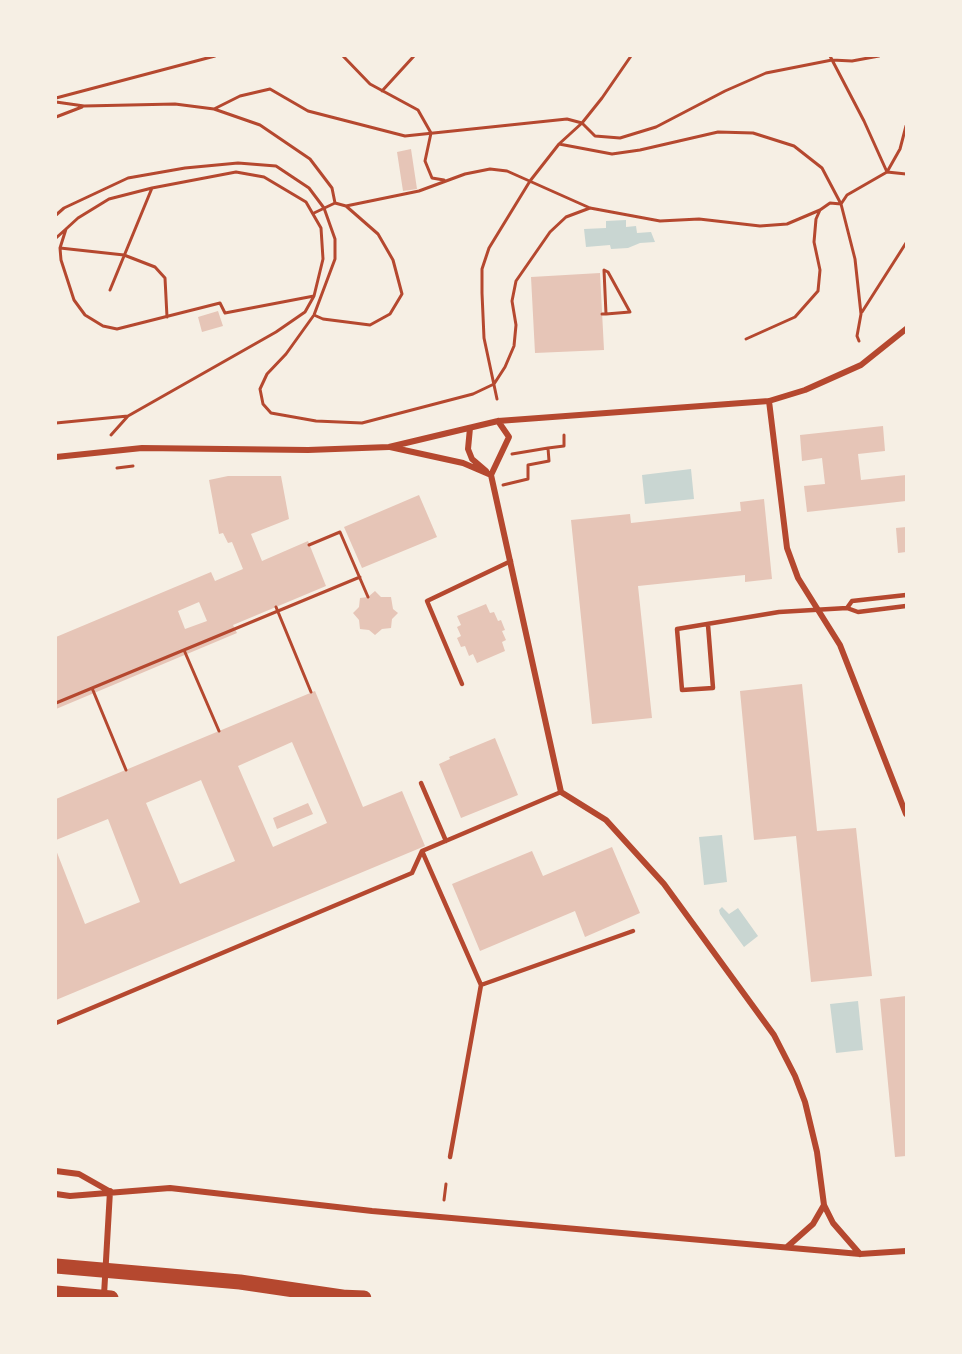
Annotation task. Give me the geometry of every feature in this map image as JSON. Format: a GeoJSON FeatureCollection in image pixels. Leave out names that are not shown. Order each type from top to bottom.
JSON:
{"type":"FeatureCollection","features":[{"type":"Feature","properties":{"kind":"highway"},"geometry":{"type":"LineString","coordinates":[[56,1266],[240,1282],[364,1299]]}},
{"type":"Feature","properties":{"kind":"highway"},"geometry":{"type":"LineString","coordinates":[[56,1293],[111,1299]]}},
{"type":"Feature","properties":{"kind":"street"},"geometry":{"type":"LineString","coordinates":[[56,457],[142,448],[308,450],[389,447],[498,421],[769,401],[805,390],[861,365],[906,329]]}},
{"type":"Feature","properties":{"kind":"street"},"geometry":{"type":"LineString","coordinates":[[769,401],[787,548],[798,578],[840,645],[906,810]]}},
{"type":"Feature","properties":{"kind":"street"},"geometry":{"type":"LineString","coordinates":[[491,475],[509,437],[498,421]]}},
{"type":"Feature","properties":{"kind":"street"},"geometry":{"type":"LineString","coordinates":[[470,428],[468,449],[472,459],[491,475],[561,792],[606,820],[664,884],[774,1035],[795,1076],[805,1102],[817,1152],[824,1205],[833,1223],[860,1254]]}},
{"type":"Feature","properties":{"kind":"street"},"geometry":{"type":"LineString","coordinates":[[389,447],[463,463],[491,475]]}},
{"type":"Feature","properties":{"kind":"street"},"geometry":{"type":"LineString","coordinates":[[56,1171],[79,1174],[110,1191]]}},
{"type":"Feature","properties":{"kind":"street"},"geometry":{"type":"LineString","coordinates":[[56,1194],[70,1197],[110,1191],[170,1188],[372,1211],[860,1254],[906,1251]]}},
{"type":"Feature","properties":{"kind":"street"},"geometry":{"type":"LineString","coordinates":[[103,1299],[110,1191]]}},
{"type":"Feature","properties":{"kind":"street"},"geometry":{"type":"LineString","coordinates":[[787,1247],[813,1224],[824,1205]]}},
{"type":"Feature","properties":{"kind":"lane"},"geometry":{"type":"LineString","coordinates":[[462,684],[427,601],[511,561]]}},
{"type":"Feature","properties":{"kind":"lane"},"geometry":{"type":"LineString","coordinates":[[847,608],[852,601],[906,595]]}},
{"type":"Feature","properties":{"kind":"lane"},"geometry":{"type":"LineString","coordinates":[[708,625],[713,688],[682,690],[677,629],[779,612],[847,608],[858,612],[906,606]]}},
{"type":"Feature","properties":{"kind":"lane"},"geometry":{"type":"LineString","coordinates":[[421,783],[446,841]]}},
{"type":"Feature","properties":{"kind":"lane"},"geometry":{"type":"LineString","coordinates":[[56,1023],[412,873],[422,850],[561,792]]}},
{"type":"Feature","properties":{"kind":"lane"},"geometry":{"type":"LineString","coordinates":[[422,850],[481,985],[450,1157]]}},
{"type":"Feature","properties":{"kind":"lane"},"geometry":{"type":"LineString","coordinates":[[481,985],[633,931]]}},
{"type":"Feature","properties":{"kind":"path"},"geometry":{"type":"LineString","coordinates":[[56,98],[215,56]]}},
{"type":"Feature","properties":{"kind":"path"},"geometry":{"type":"LineString","coordinates":[[343,56],[370,84],[418,110],[431,133],[425,161],[432,177],[446,181]]}},
{"type":"Feature","properties":{"kind":"path"},"geometry":{"type":"LineString","coordinates":[[382,91],[414,56]]}},
{"type":"Feature","properties":{"kind":"path"},"geometry":{"type":"LineString","coordinates":[[497,399],[484,338],[482,269],[489,248],[530,181],[559,144],[582,123],[602,99],[631,56]]}},
{"type":"Feature","properties":{"kind":"path"},"geometry":{"type":"LineString","coordinates":[[830,56],[887,172]]}},
{"type":"Feature","properties":{"kind":"path"},"geometry":{"type":"LineString","coordinates":[[214,109],[240,96],[270,89],[308,111],[405,136],[567,118],[582,123],[595,136],[620,138],[656,128],[725,91],[766,73],[832,60],[852,61],[879,56]]}},
{"type":"Feature","properties":{"kind":"path"},"geometry":{"type":"LineString","coordinates":[[56,102],[84,106],[176,105],[214,109],[260,125],[310,159],[332,188],[335,203]]}},
{"type":"Feature","properties":{"kind":"path"},"geometry":{"type":"LineString","coordinates":[[56,117],[84,106]]}},
{"type":"Feature","properties":{"kind":"path"},"geometry":{"type":"LineString","coordinates":[[841,204],[847,195],[887,172],[900,150],[906,126]]}},
{"type":"Feature","properties":{"kind":"path"},"geometry":{"type":"LineString","coordinates":[[559,144],[612,154],[718,132],[753,133],[794,146],[822,168],[841,204],[855,259],[861,314],[857,336],[859,341]]}},
{"type":"Feature","properties":{"kind":"path"},"geometry":{"type":"LineString","coordinates":[[56,215],[64,208],[128,178],[185,168],[238,163],[276,166],[309,188],[324,208],[335,239],[335,259],[314,315],[286,354],[267,374],[260,389],[263,404],[271,413],[316,421],[362,423],[473,394],[494,384],[505,367],[514,346],[516,325],[512,301],[516,281],[550,232],[566,217],[590,208]]}},
{"type":"Feature","properties":{"kind":"path"},"geometry":{"type":"LineString","coordinates":[[346,206],[419,191],[490,169],[507,171],[590,208],[660,221],[699,219],[760,226],[787,224],[820,210],[830,203],[841,204]]}},
{"type":"Feature","properties":{"kind":"path"},"geometry":{"type":"LineString","coordinates":[[56,238],[78,218],[109,199],[152,188],[236,172],[264,177],[306,202],[321,228],[323,259],[314,296],[305,312],[276,332],[128,416],[111,435]]}},
{"type":"Feature","properties":{"kind":"path"},"geometry":{"type":"LineString","coordinates":[[887,172],[906,174]]}},
{"type":"Feature","properties":{"kind":"path"},"geometry":{"type":"LineString","coordinates":[[110,290],[152,188]]}},
{"type":"Feature","properties":{"kind":"path"},"geometry":{"type":"LineString","coordinates":[[314,213],[335,203],[346,206],[378,234],[393,260],[402,294],[390,314],[370,325],[323,319],[314,315]]}},
{"type":"Feature","properties":{"kind":"path"},"geometry":{"type":"LineString","coordinates":[[746,339],[795,317],[818,291],[820,270],[814,242],[816,219],[820,210]]}},
{"type":"Feature","properties":{"kind":"path"},"geometry":{"type":"LineString","coordinates":[[66,229],[60,248],[66,280],[74,300],[85,315],[103,326],[117,329],[220,303],[225,313],[314,296]]}},
{"type":"Feature","properties":{"kind":"path"},"geometry":{"type":"LineString","coordinates":[[861,314],[906,243]]}},
{"type":"Feature","properties":{"kind":"path"},"geometry":{"type":"LineString","coordinates":[[60,248],[124,255],[154,267],[165,278],[168,317]]}},
{"type":"Feature","properties":{"kind":"path"},"geometry":{"type":"LineString","coordinates":[[604,270],[613,280],[630,312],[604,314],[603,274],[604,270]]}},
{"type":"Feature","properties":{"kind":"path"},"geometry":{"type":"LineString","coordinates":[[56,423],[128,416]]}},
{"type":"Feature","properties":{"kind":"path"},"geometry":{"type":"LineString","coordinates":[[512,454],[564,446],[564,435]]}},
{"type":"Feature","properties":{"kind":"path"},"geometry":{"type":"LineString","coordinates":[[503,485],[528,479],[528,465],[549,461],[548,448]]}},
{"type":"Feature","properties":{"kind":"path"},"geometry":{"type":"LineString","coordinates":[[117,468],[133,466]]}},
{"type":"Feature","properties":{"kind":"path"},"geometry":{"type":"LineString","coordinates":[[309,545],[340,532],[368,597]]}},
{"type":"Feature","properties":{"kind":"path"},"geometry":{"type":"LineString","coordinates":[[348,549],[353,547]]}},
{"type":"Feature","properties":{"kind":"path"},"geometry":{"type":"LineString","coordinates":[[56,703],[277,609],[360,578]]}},
{"type":"Feature","properties":{"kind":"path"},"geometry":{"type":"LineString","coordinates":[[277,609],[311,692]]}},
{"type":"Feature","properties":{"kind":"path"},"geometry":{"type":"LineString","coordinates":[[184,650],[219,731]]}},
{"type":"Feature","properties":{"kind":"path"},"geometry":{"type":"LineString","coordinates":[[92,688],[126,770]]}},
{"type":"Feature","properties":{"kind":"path"},"geometry":{"type":"LineString","coordinates":[[444,1200],[446,1184]]}},
{"type":"Feature","properties":{"kind":"shaded area"},"geometry":{"type":"Polygon","coordinates":[[[626,220],[626,227],[636,226],[637,233],[651,232],[655,242],[640,243],[628,248],[611,249],[610,245],[586,247],[584,229],[606,228],[606,221],[626,220]]]}},
{"type":"Feature","properties":{"kind":"shaded area"},"geometry":{"type":"Polygon","coordinates":[[[691,469],[694,499],[645,504],[642,475],[691,469]]]}},
{"type":"Feature","properties":{"kind":"shaded area"},"geometry":{"type":"Polygon","coordinates":[[[722,835],[727,882],[704,885],[699,837],[722,835]]]}},
{"type":"Feature","properties":{"kind":"shaded area"},"geometry":{"type":"Polygon","coordinates":[[[722,907],[729,914],[738,908],[758,936],[744,947],[720,914],[719,910],[722,907]]]}},
{"type":"Feature","properties":{"kind":"shaded area"},"geometry":{"type":"Polygon","coordinates":[[[858,1001],[863,1050],[836,1053],[830,1004],[858,1001]]]}},
{"type":"Feature","properties":{"kind":"building"},"geometry":{"type":"Polygon","coordinates":[[[411,149],[417,189],[403,191],[397,152],[411,149]]]}},
{"type":"Feature","properties":{"kind":"building"},"geometry":{"type":"Polygon","coordinates":[[[600,273],[604,350],[535,353],[531,277],[600,273]]]}},
{"type":"Feature","properties":{"kind":"building"},"geometry":{"type":"Polygon","coordinates":[[[218,311],[223,326],[202,332],[198,317],[218,311]]]}},
{"type":"Feature","properties":{"kind":"building"},"geometry":{"type":"Polygon","coordinates":[[[883,426],[885,451],[858,454],[861,480],[906,475],[906,501],[807,512],[804,486],[825,484],[822,458],[802,461],[800,435],[883,426]]]}},
{"type":"Feature","properties":{"kind":"building"},"geometry":{"type":"Polygon","coordinates":[[[228,476],[281,476],[289,519],[251,534],[262,561],[308,541],[326,586],[233,625],[237,633],[56,709],[56,637],[211,572],[215,581],[243,569],[232,542],[228,543],[223,533],[219,534],[209,480],[228,476]],[[199,602],[178,611],[185,629],[207,621],[199,602]]]}},
{"type":"Feature","properties":{"kind":"building"},"geometry":{"type":"Polygon","coordinates":[[[419,495],[437,537],[362,568],[344,527],[419,495]]]}},
{"type":"Feature","properties":{"kind":"building"},"geometry":{"type":"Polygon","coordinates":[[[764,499],[772,579],[745,582],[745,575],[638,586],[652,718],[592,724],[571,520],[630,514],[631,523],[741,511],[740,502],[764,499]]]}},
{"type":"Feature","properties":{"kind":"building"},"geometry":{"type":"Polygon","coordinates":[[[906,527],[906,552],[898,553],[896,528],[906,527]]]}},
{"type":"Feature","properties":{"kind":"building"},"geometry":{"type":"Polygon","coordinates":[[[375,591],[381,597],[391,597],[393,609],[398,613],[392,619],[391,628],[382,629],[375,635],[369,630],[360,629],[359,620],[353,613],[359,607],[360,598],[368,597],[375,591]]]}},
{"type":"Feature","properties":{"kind":"building"},"geometry":{"type":"Polygon","coordinates":[[[486,604],[490,613],[494,612],[498,621],[501,620],[505,630],[502,631],[506,640],[502,642],[505,651],[477,663],[473,654],[469,656],[465,646],[461,647],[457,638],[461,636],[457,627],[461,625],[457,616],[486,604]]]}},
{"type":"Feature","properties":{"kind":"building"},"geometry":{"type":"Polygon","coordinates":[[[802,684],[817,831],[856,828],[872,976],[811,982],[796,836],[754,840],[740,691],[802,684]]]}},
{"type":"Feature","properties":{"kind":"building"},"geometry":{"type":"Polygon","coordinates":[[[315,691],[363,807],[402,791],[425,846],[56,1000],[56,850],[85,924],[140,902],[108,819],[56,840],[56,799],[315,691]],[[292,742],[238,766],[273,847],[327,823],[292,742]],[[201,780],[146,803],[180,884],[235,861],[201,780]]]}},
{"type":"Feature","properties":{"kind":"building"},"geometry":{"type":"Polygon","coordinates":[[[495,738],[518,795],[461,818],[439,764],[450,759],[449,757],[495,738]]]}},
{"type":"Feature","properties":{"kind":"building"},"geometry":{"type":"Polygon","coordinates":[[[308,803],[313,814],[277,829],[273,818],[308,803]]]}},
{"type":"Feature","properties":{"kind":"building"},"geometry":{"type":"Polygon","coordinates":[[[612,847],[640,913],[585,937],[575,911],[480,951],[452,884],[532,851],[543,876],[612,847]]]}},
{"type":"Feature","properties":{"kind":"building"},"geometry":{"type":"Polygon","coordinates":[[[906,996],[906,1156],[895,1157],[880,999],[906,996]]]}}]}
